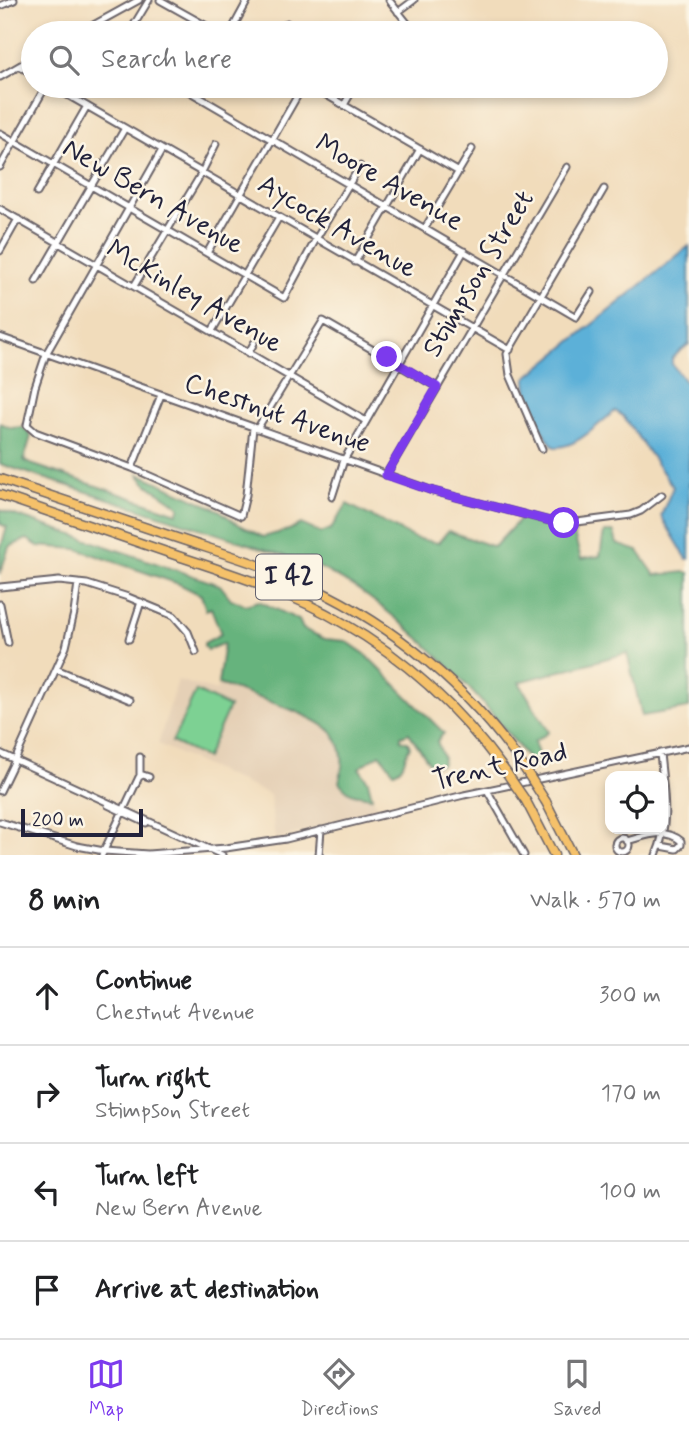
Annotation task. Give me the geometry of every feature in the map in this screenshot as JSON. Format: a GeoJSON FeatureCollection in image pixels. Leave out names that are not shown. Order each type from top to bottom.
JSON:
{"type":"FeatureCollection","features":[{"type":"Feature","properties":{"kind":"highway","name":"I 42"},"geometry":{"type":"LineString","coordinates":[[0,479],[260,566],[330,596],[380,626],[434,667],[477,708],[523,766],[546,802],[573,855]]}},
{"type":"Feature","properties":{"kind":"highway"},"geometry":{"type":"LineString","coordinates":[[0,495],[263,585],[325,612],[381,647],[416,674],[464,720],[526,801],[554,855]]}},
{"type":"Feature","properties":{"kind":"street"},"geometry":{"type":"LineString","coordinates":[[0,6],[14,0]]}},
{"type":"Feature","properties":{"kind":"street"},"geometry":{"type":"LineString","coordinates":[[103,21],[139,0]]}},
{"type":"Feature","properties":{"kind":"street"},"geometry":{"type":"LineString","coordinates":[[136,21],[149,0]]}},
{"type":"Feature","properties":{"kind":"street"},"geometry":{"type":"LineString","coordinates":[[160,0],[198,21]]}},
{"type":"Feature","properties":{"kind":"street"},"geometry":{"type":"LineString","coordinates":[[237,21],[248,0]]}},
{"type":"Feature","properties":{"kind":"street"},"geometry":{"type":"LineString","coordinates":[[389,0],[406,21]]}},
{"type":"Feature","properties":{"kind":"street"},"geometry":{"type":"LineString","coordinates":[[398,12],[414,0]]}},
{"type":"Feature","properties":{"kind":"street"},"geometry":{"type":"LineString","coordinates":[[0,77],[19,66]]}},
{"type":"Feature","properties":{"kind":"street"},"geometry":{"type":"LineString","coordinates":[[0,167],[42,98]]}},
{"type":"Feature","properties":{"kind":"street","name":"Aycock Avenue"},"geometry":{"type":"LineString","coordinates":[[72,98],[510,350]]}},
{"type":"Feature","properties":{"kind":"street","name":"Moore Avenue"},"geometry":{"type":"LineString","coordinates":[[201,98],[576,317],[592,292]]}},
{"type":"Feature","properties":{"kind":"street"},"geometry":{"type":"LineString","coordinates":[[207,253],[296,98]]}},
{"type":"Feature","properties":{"kind":"street"},"geometry":{"type":"LineString","coordinates":[[332,98],[459,172]]}},
{"type":"Feature","properties":{"kind":"street"},"geometry":{"type":"LineString","coordinates":[[344,105],[348,98]]}},
{"type":"Feature","properties":{"kind":"street"},"geometry":{"type":"LineString","coordinates":[[37,193],[87,106]]}},
{"type":"Feature","properties":{"kind":"street"},"geometry":{"type":"LineString","coordinates":[[36,281],[125,128]]}},
{"type":"Feature","properties":{"kind":"street","name":"New Bern Avenue"},"geometry":{"type":"LineString","coordinates":[[0,133],[284,298],[316,239]]}},
{"type":"Feature","properties":{"kind":"street"},"geometry":{"type":"LineString","coordinates":[[134,286],[169,231],[216,144]]}},
{"type":"Feature","properties":{"kind":"street"},"geometry":{"type":"LineString","coordinates":[[355,262],[420,149]]}},
{"type":"Feature","properties":{"kind":"street"},"geometry":{"type":"LineString","coordinates":[[425,228],[472,149]]}},
{"type":"Feature","properties":{"kind":"street"},"geometry":{"type":"LineString","coordinates":[[162,150],[46,354],[27,425],[35,432],[132,468],[241,516],[255,428],[290,378],[323,321],[437,387]]}},
{"type":"Feature","properties":{"kind":"street"},"geometry":{"type":"LineString","coordinates":[[316,239],[360,166]]}},
{"type":"Feature","properties":{"kind":"street","name":"Stimpson Street"},"geometry":{"type":"LineString","coordinates":[[386,475],[567,167]]}},
{"type":"Feature","properties":{"kind":"street"},"geometry":{"type":"LineString","coordinates":[[542,449],[510,375],[507,361],[510,350],[604,189]]}},
{"type":"Feature","properties":{"kind":"street","name":"McKinley Avenue"},"geometry":{"type":"LineString","coordinates":[[0,209],[366,421]]}},
{"type":"Feature","properties":{"kind":"street"},"geometry":{"type":"LineString","coordinates":[[212,331],[279,217]]}},
{"type":"Feature","properties":{"kind":"street"},"geometry":{"type":"LineString","coordinates":[[0,251],[18,219]]}},
{"type":"Feature","properties":{"kind":"street"},"geometry":{"type":"LineString","coordinates":[[332,497],[344,460],[464,251]]}},
{"type":"Feature","properties":{"kind":"street","name":"Chestnut Avenue"},"geometry":{"type":"LineString","coordinates":[[0,337],[386,475],[464,500],[550,521],[564,523],[631,516],[662,495]]}},
{"type":"Feature","properties":{"kind":"street"},"geometry":{"type":"LineString","coordinates":[[248,354],[254,343]]}},
{"type":"Feature","properties":{"kind":"street"},"geometry":{"type":"LineString","coordinates":[[132,468],[161,396]]}},
{"type":"Feature","properties":{"kind":"street"},"geometry":{"type":"LineString","coordinates":[[0,587],[44,581],[78,583],[141,602],[174,615],[188,632],[196,652]]}},
{"type":"Feature","properties":{"kind":"street"},"geometry":{"type":"LineString","coordinates":[[0,791],[56,669],[70,630],[78,583]]}},
{"type":"Feature","properties":{"kind":"street"},"geometry":{"type":"LineString","coordinates":[[129,639],[141,602]]}},
{"type":"Feature","properties":{"kind":"street"},"geometry":{"type":"LineString","coordinates":[[0,604],[8,643]]}},
{"type":"Feature","properties":{"kind":"street"},"geometry":{"type":"LineString","coordinates":[[56,669],[130,700]]}},
{"type":"Feature","properties":{"kind":"street","name":"Trent Road"},"geometry":{"type":"LineString","coordinates":[[0,822],[103,853],[211,853],[689,747]]}},
{"type":"Feature","properties":{"kind":"street"},"geometry":{"type":"LineString","coordinates":[[660,753],[662,771]]}},
{"type":"Feature","properties":{"kind":"street"},"geometry":{"type":"LineString","coordinates":[[0,754],[211,853],[222,855]]}},
{"type":"Feature","properties":{"kind":"street"},"geometry":{"type":"LineString","coordinates":[[103,853],[141,776],[140,757]]}},
{"type":"Feature","properties":{"kind":"street"},"geometry":{"type":"LineString","coordinates":[[141,776],[149,777]]}},
{"type":"Feature","properties":{"kind":"street"},"geometry":{"type":"LineString","coordinates":[[487,790],[524,855]]}},
{"type":"Feature","properties":{"kind":"street"},"geometry":{"type":"LineString","coordinates":[[319,855],[321,830]]}},
{"type":"Feature","properties":{"kind":"street"},"geometry":{"type":"LineString","coordinates":[[645,837],[656,843],[659,850],[673,850],[681,845],[681,841],[668,833]]}},
{"type":"Feature","properties":{"kind":"street"},"geometry":{"type":"LineString","coordinates":[[627,841],[656,834]]}},
{"type":"Feature","properties":{"kind":"shaded area"},"geometry":{"type":"Polygon","coordinates":[[[178,680],[216,691],[218,684],[296,712],[333,733],[343,754],[341,778],[354,795],[372,797],[383,813],[275,839],[270,795],[158,744],[178,680]]]}},
{"type":"Feature","properties":{"kind":"green space"},"geometry":{"type":"Polygon","coordinates":[[[0,423],[11,428],[23,427],[31,436],[24,460],[28,463],[177,513],[180,508],[147,484],[138,474],[219,510],[236,523],[263,537],[301,524],[321,533],[331,529],[347,504],[414,538],[438,543],[448,531],[494,547],[521,518],[551,527],[572,527],[581,559],[600,556],[604,532],[614,532],[617,544],[638,551],[655,575],[689,573],[689,708],[642,716],[627,653],[519,682],[549,732],[534,742],[541,763],[535,768],[476,695],[432,650],[354,587],[317,566],[0,464],[0,423]]]}},
{"type":"Feature","properties":{"kind":"green space"},"geometry":{"type":"Polygon","coordinates":[[[0,510],[220,585],[231,599],[245,605],[259,601],[299,620],[303,629],[325,639],[346,641],[365,654],[444,733],[437,741],[443,757],[442,764],[430,764],[409,733],[401,736],[401,740],[408,742],[410,747],[398,770],[394,772],[380,754],[359,768],[368,781],[372,797],[350,793],[339,782],[342,770],[341,752],[334,735],[326,727],[298,712],[218,684],[224,643],[207,650],[204,646],[204,643],[221,634],[211,608],[206,610],[201,595],[179,584],[77,549],[38,546],[27,539],[9,547],[0,574],[0,550],[7,527],[0,524],[0,510]]]}},
{"type":"Feature","properties":{"kind":"green space"},"geometry":{"type":"Polygon","coordinates":[[[196,691],[229,707],[206,758],[172,742],[196,691]]]}},
{"type":"Feature","properties":{"kind":"water"},"geometry":{"type":"Polygon","coordinates":[[[689,246],[689,344],[672,358],[672,364],[689,387],[687,559],[661,516],[673,487],[623,416],[615,411],[579,440],[562,447],[554,447],[535,414],[528,395],[526,378],[689,246]]]}},
{"type":"Feature","properties":{"kind":"route"},"geometry":{"type":"LineString","coordinates":[[387,357],[437,387],[386,475],[464,500],[564,523]]}}]}
